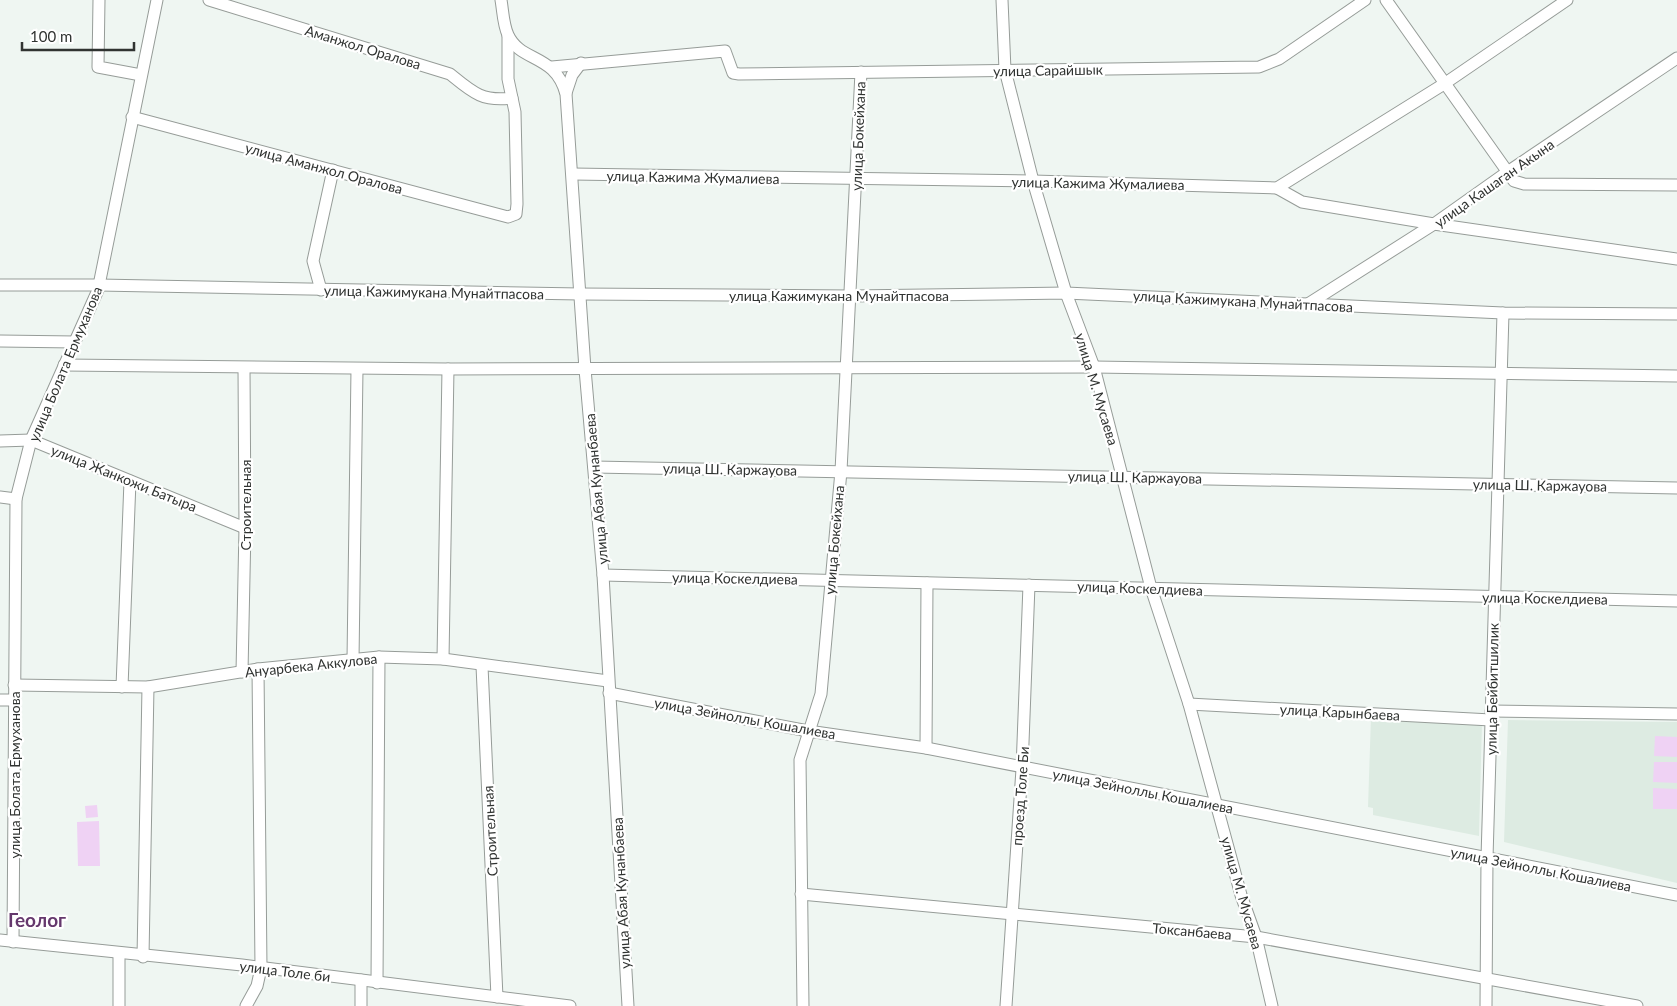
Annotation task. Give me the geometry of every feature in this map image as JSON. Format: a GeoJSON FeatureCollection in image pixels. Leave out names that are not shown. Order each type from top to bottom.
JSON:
{"type":"FeatureCollection","features":[{"type":"Feature","properties":{"kind":"street"},"geometry":{"type":"LineString","coordinates":[[99,0],[98,67],[141,75]]}},
{"type":"Feature","properties":{"kind":"street","name":"улица Болата Ермуханова"},"geometry":{"type":"LineString","coordinates":[[13,942],[16,499],[31,440],[99,285],[132,117],[158,0]]}},
{"type":"Feature","properties":{"kind":"street","name":"Аманжол Оралова"},"geometry":{"type":"LineString","coordinates":[[209,0],[450,74],[478,96],[496,100],[512,98]]}},
{"type":"Feature","properties":{"kind":"street"},"geometry":{"type":"LineString","coordinates":[[501,0],[508,36],[508,79],[512,98]]}},
{"type":"Feature","properties":{"kind":"street","name":"улица М. Мусаева"},"geometry":{"type":"LineString","coordinates":[[1002,0],[1006,70],[1034,181],[1066,293],[1094,367],[1151,588],[1189,704],[1241,895],[1256,937],[1272,1006]]}},
{"type":"Feature","properties":{"kind":"street","name":"улица Сарайшык"},"geometry":{"type":"LineString","coordinates":[[582,63],[726,51],[730,68],[733,73],[739,74],[1260,67],[1279,60],[1365,0]]}},
{"type":"Feature","properties":{"kind":"street"},"geometry":{"type":"LineString","coordinates":[[1386,0],[1506,173],[1514,181],[1524,184],[1677,185]]}},
{"type":"Feature","properties":{"kind":"street"},"geometry":{"type":"LineString","coordinates":[[1567,0],[1444,84],[1278,188],[1302,202],[1434,224],[1677,259]]}},
{"type":"Feature","properties":{"kind":"street","name":"улица Абая Кунанбаева"},"geometry":{"type":"LineString","coordinates":[[508,36],[518,47],[552,67],[562,81],[566,94],[585,369],[603,575],[628,1006]]}},
{"type":"Feature","properties":{"kind":"street","name":"улица Кашаган Акына"},"geometry":{"type":"LineString","coordinates":[[1308,304],[1434,224],[1677,58]]}},
{"type":"Feature","properties":{"kind":"street"},"geometry":{"type":"LineString","coordinates":[[552,67],[582,63]]}},
{"type":"Feature","properties":{"kind":"street"},"geometry":{"type":"LineString","coordinates":[[566,94],[572,75],[582,63]]}},
{"type":"Feature","properties":{"kind":"street","name":"улица Бокейхана"},"geometry":{"type":"LineString","coordinates":[[803,1006],[800,760],[808,731],[822,694],[830,580],[841,471],[861,72]]}},
{"type":"Feature","properties":{"kind":"street","name":"улица Аманжол Оралова"},"geometry":{"type":"LineString","coordinates":[[132,117],[508,217],[516,214],[515,112],[512,98]]}},
{"type":"Feature","properties":{"kind":"street"},"geometry":{"type":"LineString","coordinates":[[321,290],[313,261],[333,170]]}},
{"type":"Feature","properties":{"kind":"street","name":"улица Кажима Жумалиева"},"geometry":{"type":"LineString","coordinates":[[573,174],[856,180],[1034,181],[1278,188]]}},
{"type":"Feature","properties":{"kind":"street","name":"улица Кажимукана Мунайтпасова"},"geometry":{"type":"LineString","coordinates":[[0,285],[99,285],[580,294],[851,296],[1066,293],[1503,313],[1677,314]]}},
{"type":"Feature","properties":{"kind":"street","name":"улица Бейбитшилик"},"geometry":{"type":"LineString","coordinates":[[1486,1006],[1487,858],[1503,313]]}},
{"type":"Feature","properties":{"kind":"street"},"geometry":{"type":"LineString","coordinates":[[0,341],[75,342]]}},
{"type":"Feature","properties":{"kind":"street"},"geometry":{"type":"LineString","coordinates":[[64,366],[357,369],[1094,367],[1677,376]]}},
{"type":"Feature","properties":{"kind":"street","name":"Строительная"},"geometry":{"type":"LineString","coordinates":[[242,672],[245,528],[244,368]]}},
{"type":"Feature","properties":{"kind":"street"},"geometry":{"type":"LineString","coordinates":[[353,660],[357,369]]}},
{"type":"Feature","properties":{"kind":"street"},"geometry":{"type":"LineString","coordinates":[[442,659],[448,369]]}},
{"type":"Feature","properties":{"kind":"street","name":"улица Жанкожи Батыра"},"geometry":{"type":"LineString","coordinates":[[0,441],[31,440],[245,528]]}},
{"type":"Feature","properties":{"kind":"street","name":"улица Ш. Каржауова"},"geometry":{"type":"LineString","coordinates":[[594,467],[1677,488]]}},
{"type":"Feature","properties":{"kind":"street"},"geometry":{"type":"LineString","coordinates":[[122,686],[130,480]]}},
{"type":"Feature","properties":{"kind":"street"},"geometry":{"type":"LineString","coordinates":[[0,497],[16,499]]}},
{"type":"Feature","properties":{"kind":"street","name":"улица Коскелдиева"},"geometry":{"type":"LineString","coordinates":[[603,575],[1677,601]]}},
{"type":"Feature","properties":{"kind":"street"},"geometry":{"type":"LineString","coordinates":[[926,748],[927,583]]}},
{"type":"Feature","properties":{"kind":"street","name":"проезд Толе Би"},"geometry":{"type":"LineString","coordinates":[[1006,1006],[1022,769],[1029,585]]}},
{"type":"Feature","properties":{"kind":"street"},"geometry":{"type":"LineString","coordinates":[[377,983],[379,657]]}},
{"type":"Feature","properties":{"kind":"street","name":"Ануарбека Аккулова"},"geometry":{"type":"LineString","coordinates":[[14,685],[148,687],[258,669],[379,657],[442,659],[482,666],[608,681]]}},
{"type":"Feature","properties":{"kind":"street","name":"Строительная"},"geometry":{"type":"LineString","coordinates":[[482,666],[497,997]]}},
{"type":"Feature","properties":{"kind":"street"},"geometry":{"type":"LineString","coordinates":[[246,1006],[257,986],[261,968],[258,669]]}},
{"type":"Feature","properties":{"kind":"street"},"geometry":{"type":"LineString","coordinates":[[143,956],[148,687]]}},
{"type":"Feature","properties":{"kind":"street","name":"улица Зейноллы Кошалиева"},"geometry":{"type":"LineString","coordinates":[[609,693],[808,731],[926,748],[1022,769],[1216,804],[1677,895]]}},
{"type":"Feature","properties":{"kind":"street"},"geometry":{"type":"LineString","coordinates":[[0,700],[14,700]]}},
{"type":"Feature","properties":{"kind":"street","name":"улица Карынбаева"},"geometry":{"type":"LineString","coordinates":[[1189,704],[1491,715],[1677,714]]}},
{"type":"Feature","properties":{"kind":"street","name":"Токсанбаева"},"geometry":{"type":"LineString","coordinates":[[801,894],[1256,937],[1638,1006]]}},
{"type":"Feature","properties":{"kind":"street","name":"улица Толе би"},"geometry":{"type":"LineString","coordinates":[[0,940],[261,968],[570,1006]]}},
{"type":"Feature","properties":{"kind":"street"},"geometry":{"type":"LineString","coordinates":[[118,954],[118,1006]]}},
{"type":"Feature","properties":{"kind":"street"},"geometry":{"type":"LineString","coordinates":[[361,980],[361,1006]]}},
{"type":"Feature","properties":{"kind":"street"},"geometry":{"type":"LineString","coordinates":[[472,994],[472,1006]]}},
{"type":"Feature","properties":{"kind":"shaded area"},"geometry":{"type":"Polygon","coordinates":[[[1371,717],[1482,723],[1479,836],[1373,815],[1373,808],[1368,807],[1371,717]]]}},
{"type":"Feature","properties":{"kind":"shaded area"},"geometry":{"type":"Polygon","coordinates":[[[1508,720],[1677,722],[1677,883],[1504,842],[1508,720]]]}},
{"type":"Feature","properties":{"kind":"shaded area"},"geometry":{"type":"Polygon","coordinates":[[[1655,736],[1677,737],[1677,757],[1654,756],[1655,736]]]}},
{"type":"Feature","properties":{"kind":"shaded area"},"geometry":{"type":"Polygon","coordinates":[[[1654,762],[1677,762],[1677,783],[1653,782],[1654,762]]]}},
{"type":"Feature","properties":{"kind":"shaded area"},"geometry":{"type":"Polygon","coordinates":[[[1653,788],[1677,789],[1677,809],[1653,809],[1653,788]]]}},
{"type":"Feature","properties":{"kind":"shaded area"},"geometry":{"type":"Polygon","coordinates":[[[97,805],[98,817],[86,818],[85,806],[97,805]]]}},
{"type":"Feature","properties":{"kind":"shaded area"},"geometry":{"type":"Polygon","coordinates":[[[99,821],[100,866],[78,866],[77,822],[99,821]]]}},
{"type":"Feature","properties":{"kind":"district","name":"Геолог"},"geometry":{"type":"Point","coordinates":[37,919]}}]}
